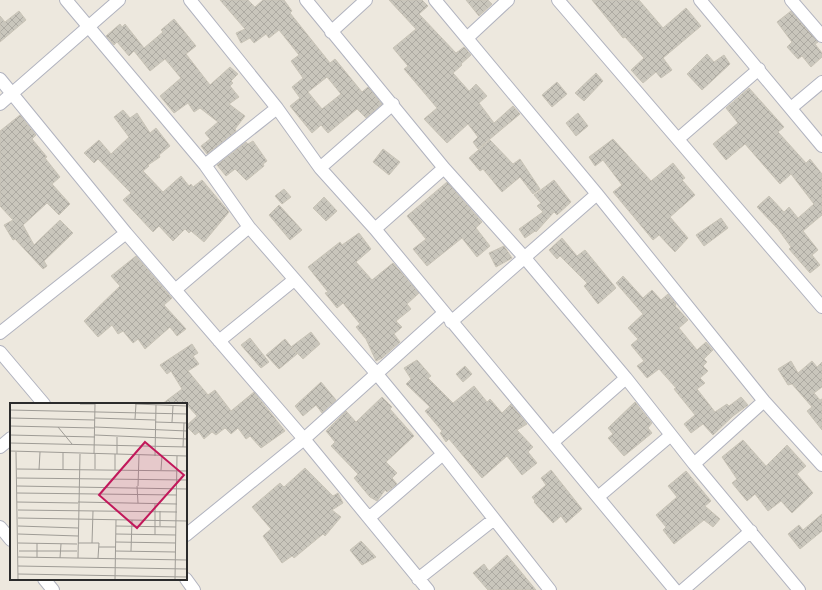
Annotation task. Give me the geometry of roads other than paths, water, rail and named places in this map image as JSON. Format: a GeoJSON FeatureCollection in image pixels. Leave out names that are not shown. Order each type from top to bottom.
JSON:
{"type":"FeatureCollection","features":[{"type":"Feature","properties":{"kind":"street"},"geometry":{"type":"LineString","coordinates":[[66,0],[205,165],[249,227],[376,373],[443,454],[493,520],[550,590]]}},
{"type":"Feature","properties":{"kind":"street"},"geometry":{"type":"LineString","coordinates":[[0,104],[119,0]]}},
{"type":"Feature","properties":{"kind":"street"},"geometry":{"type":"LineString","coordinates":[[190,0],[277,108],[320,168],[375,229],[675,590]]}},
{"type":"Feature","properties":{"kind":"street"},"geometry":{"type":"LineString","coordinates":[[306,0],[331,32],[393,104],[444,168],[524,257],[626,378],[694,464],[799,590]]}},
{"type":"Feature","properties":{"kind":"street"},"geometry":{"type":"LineString","coordinates":[[331,32],[366,0]]}},
{"type":"Feature","properties":{"kind":"street"},"geometry":{"type":"LineString","coordinates":[[435,0],[596,194],[764,401],[822,465]]}},
{"type":"Feature","properties":{"kind":"street"},"geometry":{"type":"LineString","coordinates":[[467,38],[508,0]]}},
{"type":"Feature","properties":{"kind":"street"},"geometry":{"type":"LineString","coordinates":[[558,0],[822,307]]}},
{"type":"Feature","properties":{"kind":"street"},"geometry":{"type":"LineString","coordinates":[[700,0],[822,146]]}},
{"type":"Feature","properties":{"kind":"street"},"geometry":{"type":"LineString","coordinates":[[791,0],[822,36]]}},
{"type":"Feature","properties":{"kind":"street"},"geometry":{"type":"LineString","coordinates":[[678,139],[759,69]]}},
{"type":"Feature","properties":{"kind":"street"},"geometry":{"type":"LineString","coordinates":[[0,79],[126,233],[370,517],[428,590]]}},
{"type":"Feature","properties":{"kind":"street"},"geometry":{"type":"LineString","coordinates":[[791,108],[822,82]]}},
{"type":"Feature","properties":{"kind":"street"},"geometry":{"type":"LineString","coordinates":[[320,168],[393,104]]}},
{"type":"Feature","properties":{"kind":"street"},"geometry":{"type":"LineString","coordinates":[[205,165],[277,108]]}},
{"type":"Feature","properties":{"kind":"street"},"geometry":{"type":"LineString","coordinates":[[375,229],[444,168]]}},
{"type":"Feature","properties":{"kind":"street"},"geometry":{"type":"LineString","coordinates":[[187,534],[304,439],[376,373],[524,257],[596,194]]}},
{"type":"Feature","properties":{"kind":"street"},"geometry":{"type":"LineString","coordinates":[[175,290],[249,227]]}},
{"type":"Feature","properties":{"kind":"street"},"geometry":{"type":"LineString","coordinates":[[0,333],[126,233]]}},
{"type":"Feature","properties":{"kind":"street"},"geometry":{"type":"LineString","coordinates":[[219,341],[294,280]]}},
{"type":"Feature","properties":{"kind":"street"},"geometry":{"type":"LineString","coordinates":[[0,352],[43,403]]}},
{"type":"Feature","properties":{"kind":"street"},"geometry":{"type":"LineString","coordinates":[[553,442],[626,378]]}},
{"type":"Feature","properties":{"kind":"street"},"geometry":{"type":"LineString","coordinates":[[694,464],[764,401]]}},
{"type":"Feature","properties":{"kind":"street"},"geometry":{"type":"LineString","coordinates":[[598,497],[671,435]]}},
{"type":"Feature","properties":{"kind":"street"},"geometry":{"type":"LineString","coordinates":[[0,447],[10,439]]}},
{"type":"Feature","properties":{"kind":"street"},"geometry":{"type":"LineString","coordinates":[[370,517],[443,454]]}},
{"type":"Feature","properties":{"kind":"street"},"geometry":{"type":"LineString","coordinates":[[418,579],[493,520]]}},
{"type":"Feature","properties":{"kind":"street"},"geometry":{"type":"LineString","coordinates":[[0,527],[10,539]]}},
{"type":"Feature","properties":{"kind":"street"},"geometry":{"type":"LineString","coordinates":[[683,590],[751,531]]}},
{"type":"Feature","properties":{"kind":"street"},"geometry":{"type":"LineString","coordinates":[[45,580],[53,590]]}},
{"type":"Feature","properties":{"kind":"street"},"geometry":{"type":"LineString","coordinates":[[187,580],[194,590]]}}]}
